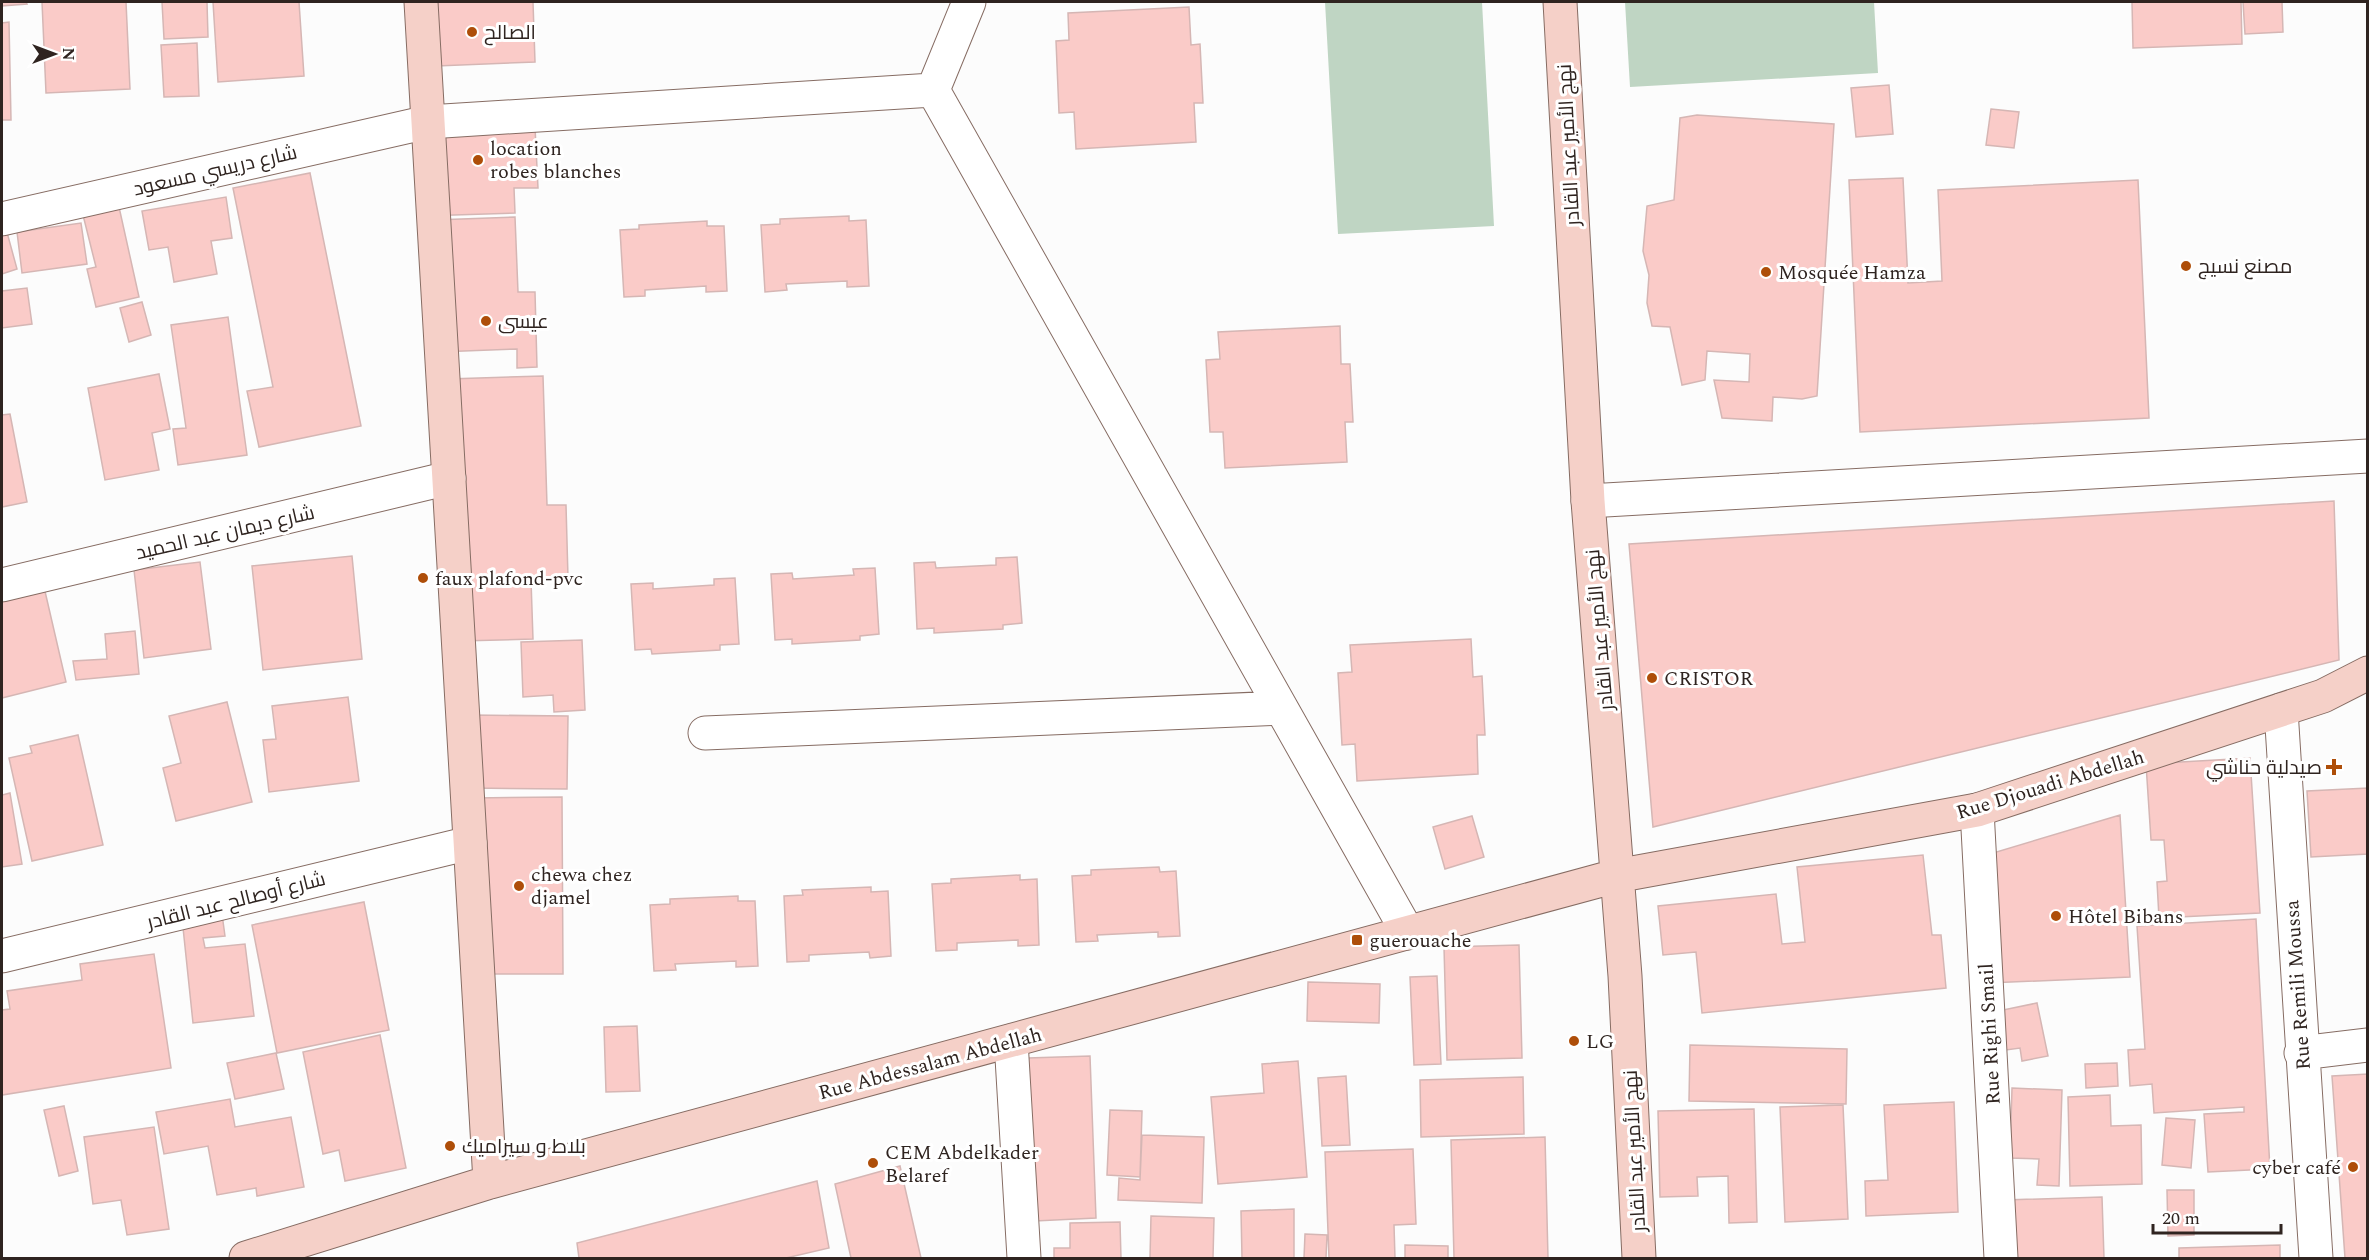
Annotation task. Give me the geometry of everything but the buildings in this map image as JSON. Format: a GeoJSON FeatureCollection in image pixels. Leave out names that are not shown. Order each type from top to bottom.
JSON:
{"type":"FeatureCollection","features":[{"type":"Feature","properties":{"kind":"main road"},"geometry":{"type":"LineString","coordinates":[[421,2],[490,1182]]}},
{"type":"Feature","properties":{"kind":"main road","name":"نهج الأمير عبد القادر"},"geometry":{"type":"LineString","coordinates":[[1560,2],[1588,501],[1626,987],[1640,1258]]}},
{"type":"Feature","properties":{"kind":"main road","name":"Rue Djouadi Abdellah"},"geometry":{"type":"LineString","coordinates":[[1616,876],[1977,810],[2324,696],[2367,673]]}},
{"type":"Feature","properties":{"kind":"main road","name":"Rue Abdessalam Abdellah"},"geometry":{"type":"LineString","coordinates":[[246,1258],[490,1182],[1616,876]]}},
{"type":"Feature","properties":{"kind":"street"},"geometry":{"type":"LineString","coordinates":[[969,2],[933,90],[1408,933]]}},
{"type":"Feature","properties":{"kind":"street","name":"شارع دريسي مسعود"},"geometry":{"type":"LineString","coordinates":[[2,219],[428,122],[933,90]]}},
{"type":"Feature","properties":{"kind":"street"},"geometry":{"type":"LineString","coordinates":[[1588,501],[2367,456]]}},
{"type":"Feature","properties":{"kind":"street","name":"شارع ديمان عبد الحميد"},"geometry":{"type":"LineString","coordinates":[[2,585],[449,478]]}},
{"type":"Feature","properties":{"kind":"street"},"geometry":{"type":"LineString","coordinates":[[705,734],[1281,708]]}},
{"type":"Feature","properties":{"kind":"street","name":"Rue Remili Moussa"},"geometry":{"type":"LineString","coordinates":[[2281,710],[2301,1053],[2316,1258]]}},
{"type":"Feature","properties":{"kind":"street","name":"Rue Righi Smail"},"geometry":{"type":"LineString","coordinates":[[1977,810],[2001,1258]]}},
{"type":"Feature","properties":{"kind":"street","name":"شارع أوصالح عبد القادر"},"geometry":{"type":"LineString","coordinates":[[2,956],[470,843]]}},
{"type":"Feature","properties":{"kind":"street"},"geometry":{"type":"LineString","coordinates":[[1011,1041],[1024,1258]]}},
{"type":"Feature","properties":{"kind":"street"},"geometry":{"type":"LineString","coordinates":[[2301,1053],[2367,1045]]}},
{"type":"Feature","properties":{"kind":"green space"},"geometry":{"type":"Polygon","coordinates":[[[1325,2],[1482,2],[1494,226],[1338,234],[1325,2]]]}},
{"type":"Feature","properties":{"kind":"green space"},"geometry":{"type":"Polygon","coordinates":[[[1625,2],[1874,2],[1878,73],[1630,87],[1625,2]]]}},
{"type":"Feature","properties":{"kind":"place","name":"الصالح"},"geometry":{"type":"Point","coordinates":[472,32]}},
{"type":"Feature","properties":{"kind":"place","name":"location robes blanches"},"geometry":{"type":"Point","coordinates":[478,160]}},
{"type":"Feature","properties":{"kind":"place","name":"مصنع نسيج"},"geometry":{"type":"Point","coordinates":[2186,266]}},
{"type":"Feature","properties":{"kind":"place","name":"Mosquée Hamza"},"geometry":{"type":"Point","coordinates":[1766,272]}},
{"type":"Feature","properties":{"kind":"place","name":"عيسى"},"geometry":{"type":"Point","coordinates":[486,321]}},
{"type":"Feature","properties":{"kind":"place","name":"faux plafond-pvc"},"geometry":{"type":"Point","coordinates":[423,578]}},
{"type":"Feature","properties":{"kind":"place","name":"CRISTOR"},"geometry":{"type":"Point","coordinates":[1652,678]}},
{"type":"Feature","properties":{"kind":"place","name":"صيدلية حناشي"},"geometry":{"type":"Point","coordinates":[2334,767]}},
{"type":"Feature","properties":{"kind":"place","name":"chewa chez djamel"},"geometry":{"type":"Point","coordinates":[519,886]}},
{"type":"Feature","properties":{"kind":"place","name":"Hôtel Bibans"},"geometry":{"type":"Point","coordinates":[2056,916]}},
{"type":"Feature","properties":{"kind":"place","name":"guerouache"},"geometry":{"type":"Point","coordinates":[1357,940]}},
{"type":"Feature","properties":{"kind":"place","name":"LG"},"geometry":{"type":"Point","coordinates":[1574,1041]}},
{"type":"Feature","properties":{"kind":"place","name":"بلاط و سيراميك"},"geometry":{"type":"Point","coordinates":[450,1146]}},
{"type":"Feature","properties":{"kind":"place","name":"CEM Abdelkader Belaref"},"geometry":{"type":"Point","coordinates":[873,1163]}},
{"type":"Feature","properties":{"kind":"place","name":"cyber café"},"geometry":{"type":"Point","coordinates":[2353,1167]}}]}
